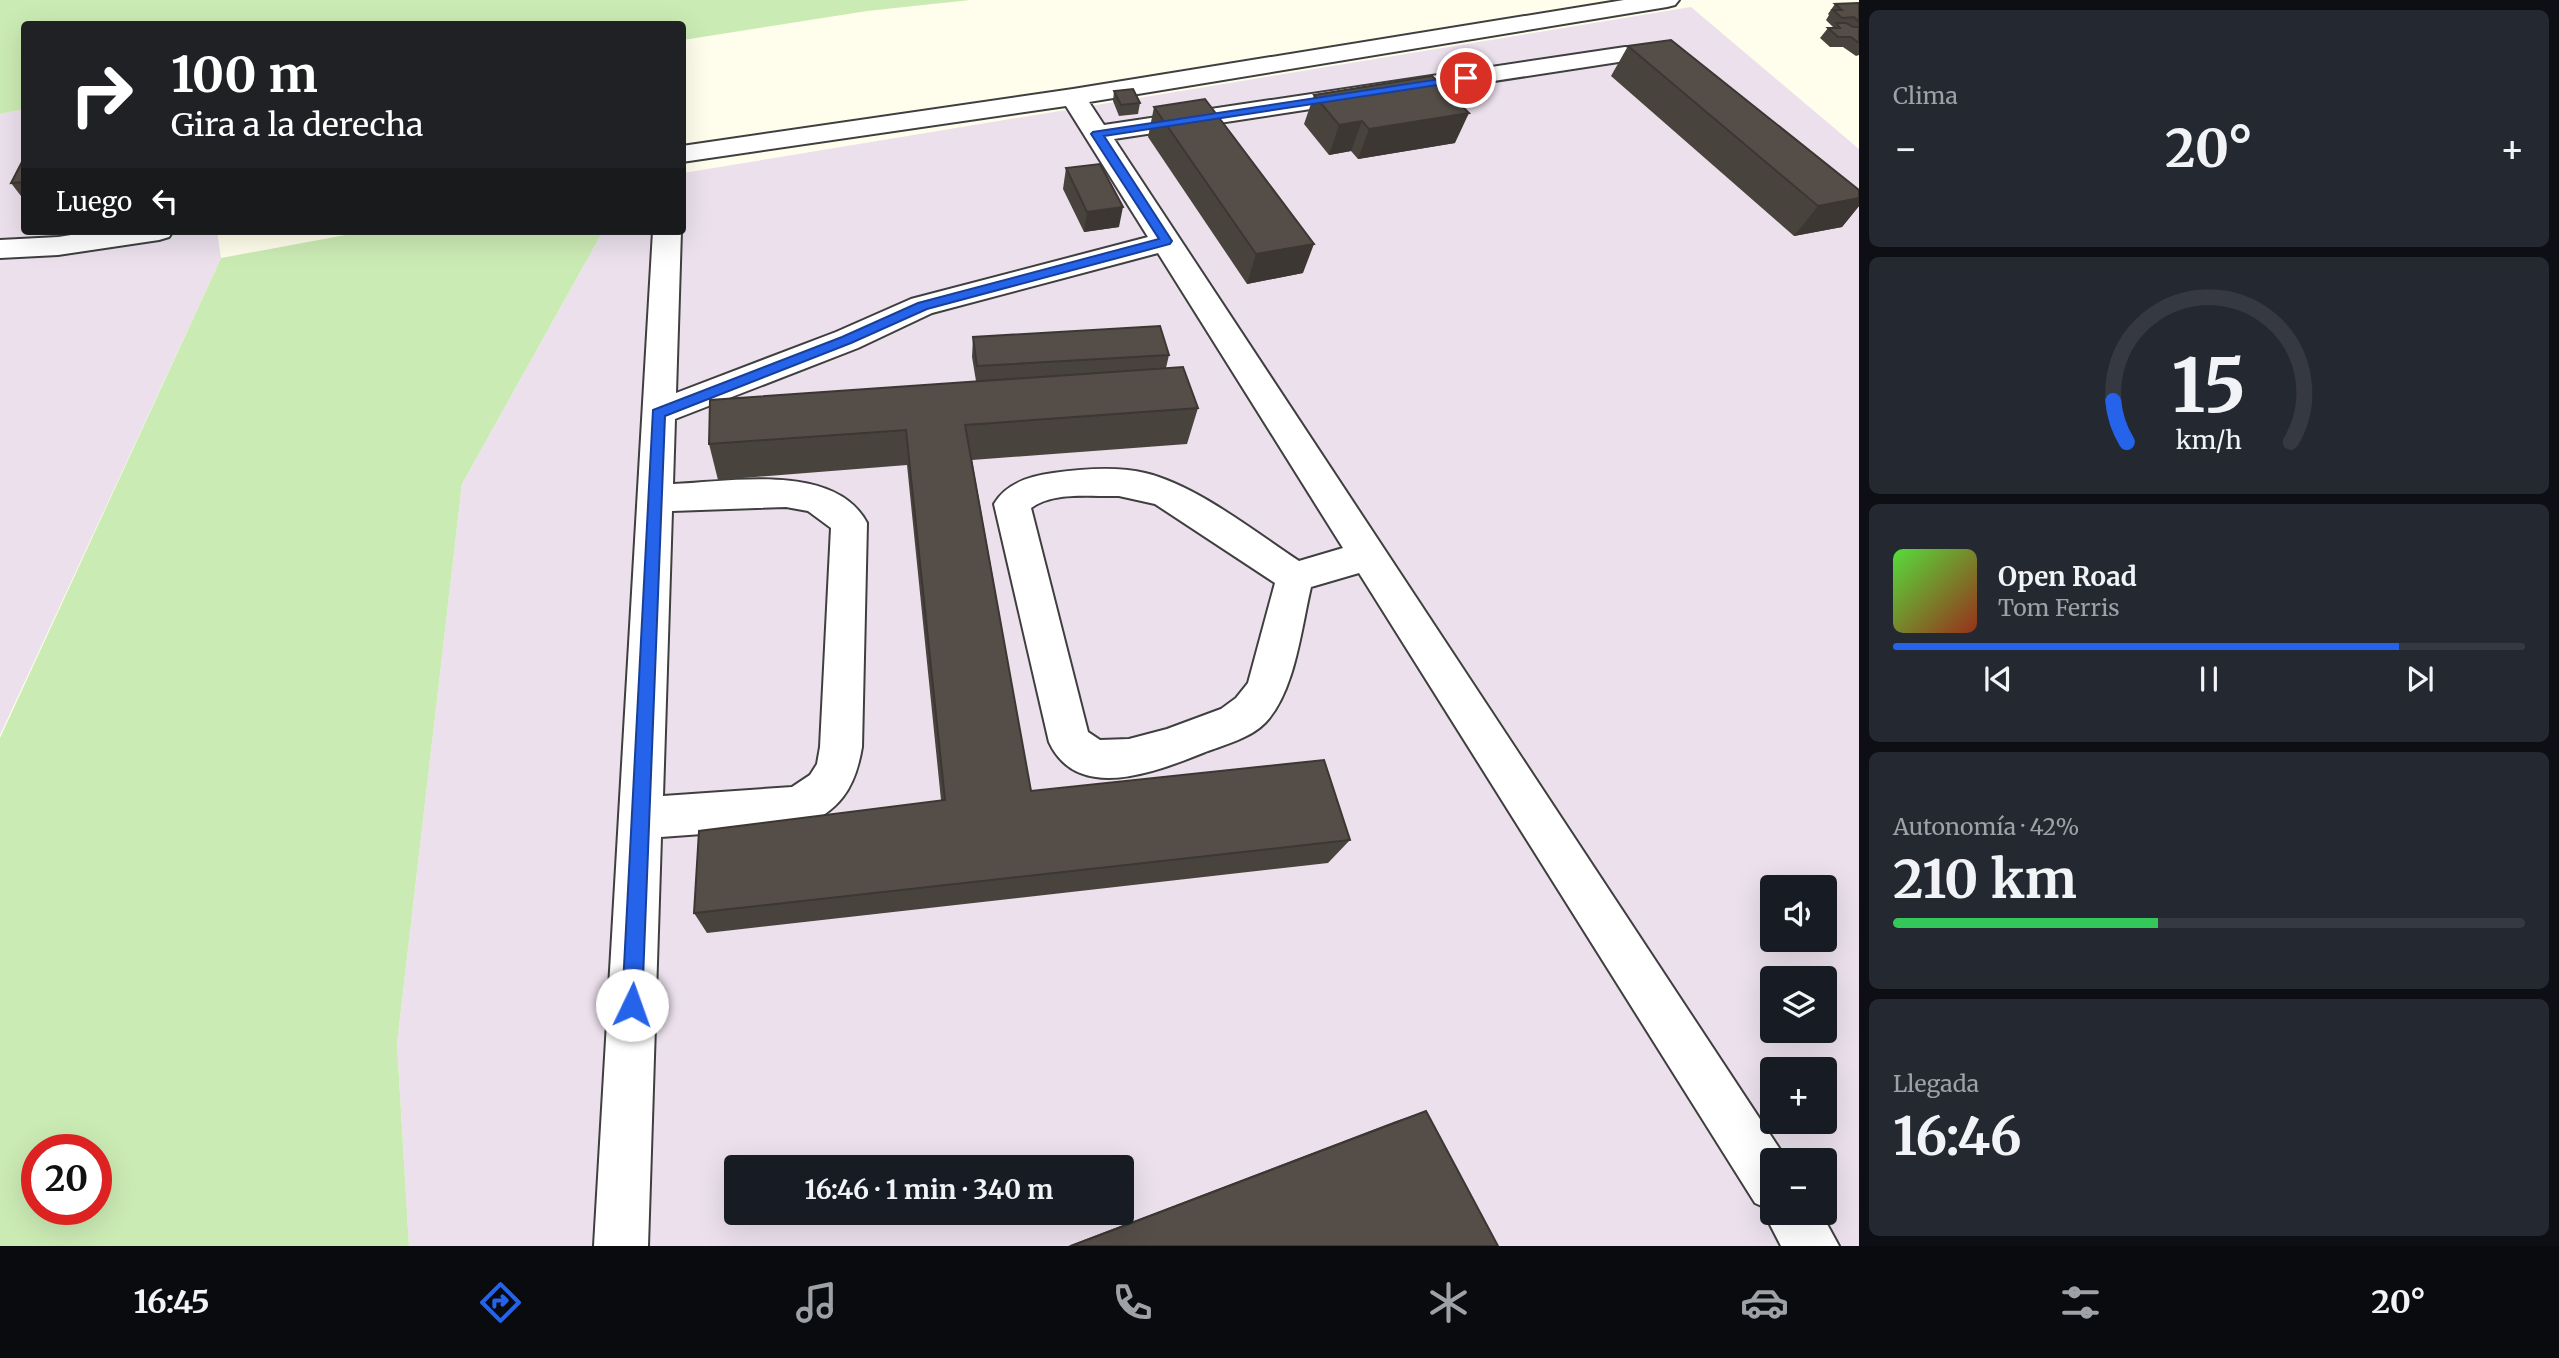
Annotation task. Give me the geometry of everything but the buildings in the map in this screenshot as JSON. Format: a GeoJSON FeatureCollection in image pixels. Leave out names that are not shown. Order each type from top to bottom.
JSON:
{"type":"FeatureCollection","features":[{"type":"Feature","properties":{"kind":"lane"},"geometry":{"type":"LineString","coordinates":[[686,153],[1073,96],[1667,0]]}},
{"type":"Feature","properties":{"kind":"lane"},"geometry":{"type":"LineString","coordinates":[[1097,134],[1625,54]]}},
{"type":"Feature","properties":{"kind":"lane"},"geometry":{"type":"LineString","coordinates":[[1073,96],[1760,1165]]}},
{"type":"Feature","properties":{"kind":"lane"},"geometry":{"type":"LineString","coordinates":[[0,249],[58,246],[132,235]]}},
{"type":"Feature","properties":{"kind":"lane"},"geometry":{"type":"LineString","coordinates":[[621,1246],[667,235]]}},
{"type":"Feature","properties":{"kind":"lane"},"geometry":{"type":"LineString","coordinates":[[658,413],[846,340],[922,306],[1166,241]]}},
{"type":"Feature","properties":{"kind":"lane"},"geometry":{"type":"LineString","coordinates":[[1119,483],[1144,486],[1167,494],[1295,578],[1266,690],[1250,711],[1236,722],[1132,758],[1098,759],[1081,751],[1070,741],[1012,504],[1028,491],[1043,487],[1119,483]]}},
{"type":"Feature","properties":{"kind":"lane"},"geometry":{"type":"LineString","coordinates":[[640,818],[799,807],[825,789],[837,769],[841,747],[849,523],[831,505],[807,496],[786,494],[655,498]]}},
{"type":"Feature","properties":{"kind":"lane"},"geometry":{"type":"LineString","coordinates":[[1295,578],[1368,556]]}},
{"type":"Feature","properties":{"kind":"lane"},"geometry":{"type":"LineString","coordinates":[[1798,1225],[1812,1246]]}},
{"type":"Feature","properties":{"kind":"shaded area"},"geometry":{"type":"Polygon","coordinates":[[[1691,7],[1859,149],[1859,1246],[409,1246],[397,1044],[462,484],[601,235],[686,235],[686,173],[1691,7]]]}},
{"type":"Feature","properties":{"kind":"shaded area"},"geometry":{"type":"Polygon","coordinates":[[[21,110],[21,235],[218,235],[221,258],[0,735],[0,114],[21,110]]]}},
{"type":"Feature","properties":{"kind":"green space"},"geometry":{"type":"Polygon","coordinates":[[[0,0],[970,0],[867,11],[686,40],[686,21],[21,21],[21,110],[0,114],[0,0]]]}},
{"type":"Feature","properties":{"kind":"green space"},"geometry":{"type":"Polygon","coordinates":[[[345,235],[601,235],[462,484],[397,1044],[409,1246],[0,1246],[0,738],[221,258],[345,235]]]}},
{"type":"Feature","properties":{"kind":"route"},"geometry":{"type":"LineString","coordinates":[[632,1005],[658,413],[846,340],[922,306],[1166,241],[1097,134],[1466,78]]}}]}
